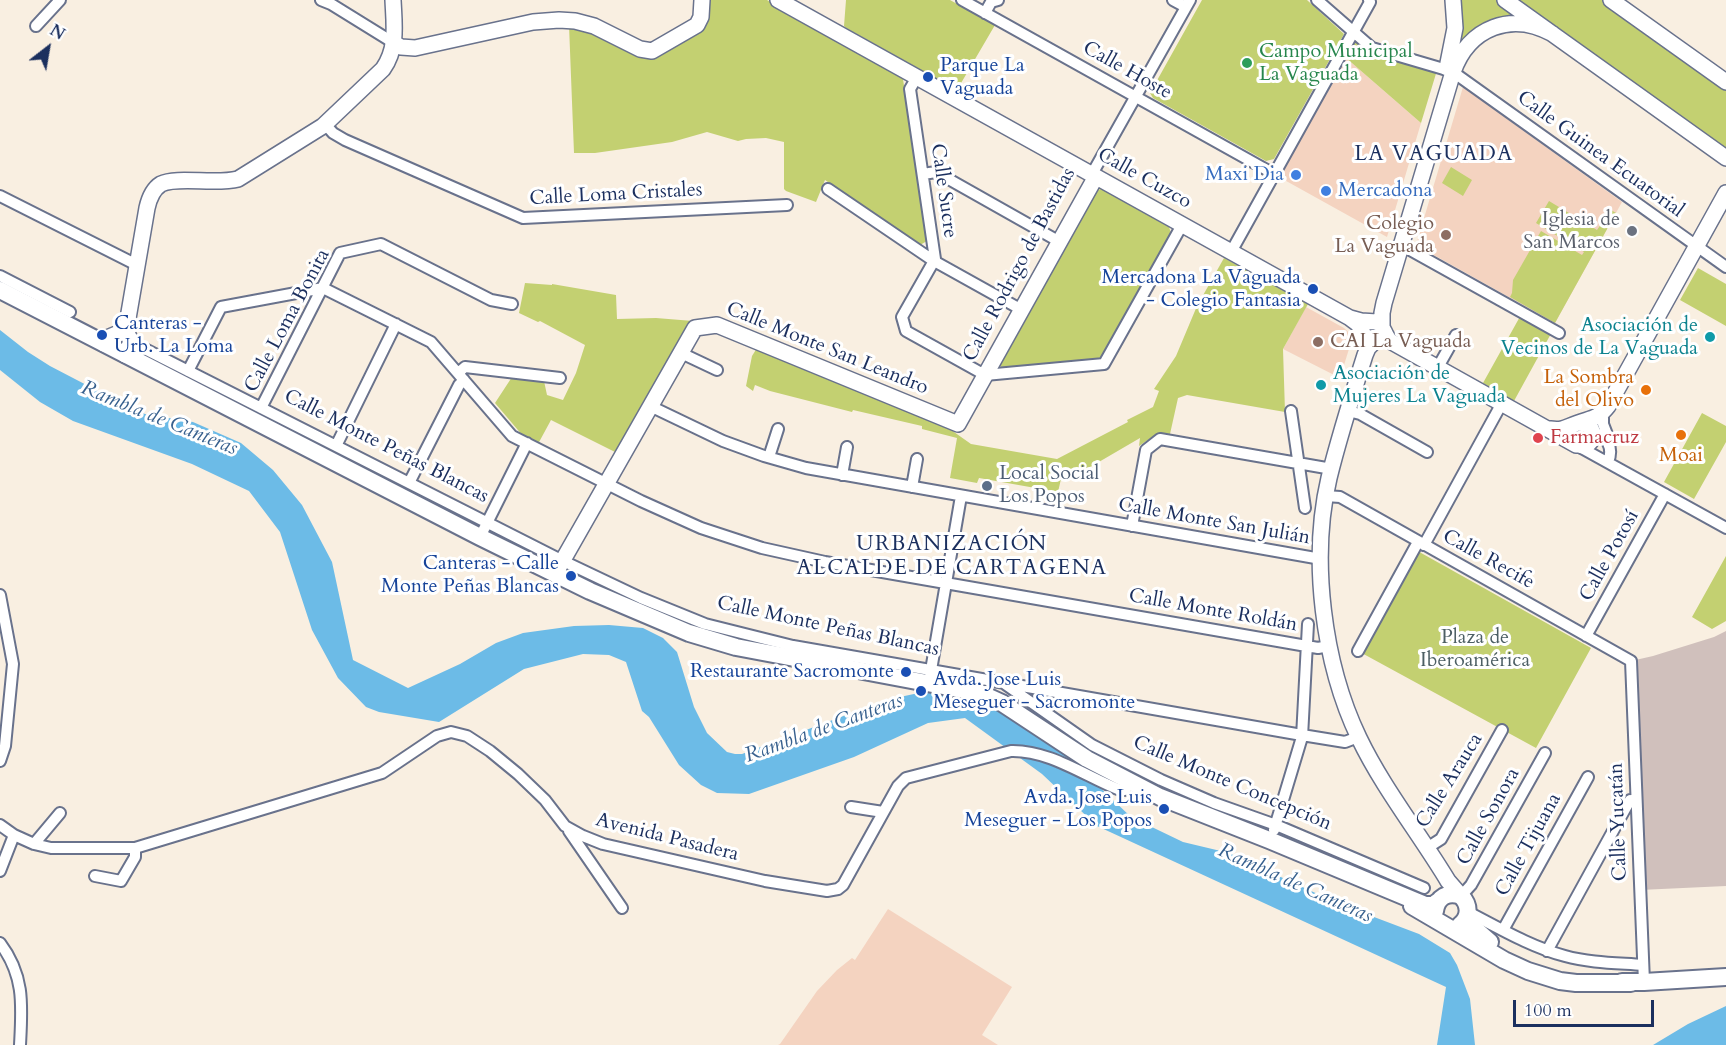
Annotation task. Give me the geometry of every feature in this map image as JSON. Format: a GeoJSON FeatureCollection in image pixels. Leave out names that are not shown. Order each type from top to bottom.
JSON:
{"type":"FeatureCollection","features":[{"type":"Feature","properties":{"kind":"main road"},"geometry":{"type":"LineString","coordinates":[[0,290],[104,344],[127,342]]}},
{"type":"Feature","properties":{"kind":"main road","name":"Calle Monte Peñas Blancas"},"geometry":{"type":"LineString","coordinates":[[127,342],[656,620],[722,644],[930,676],[969,690]]}},
{"type":"Feature","properties":{"kind":"main road","name":"Calle Monte Concepción"},"geometry":{"type":"LineString","coordinates":[[969,690],[1002,703],[1062,744],[1130,783],[1177,805],[1272,832],[1527,971],[1560,981],[1576,983],[1638,982]]}},
{"type":"Feature","properties":{"kind":"main road","name":"Calle Monte Concepción"},"geometry":{"type":"LineString","coordinates":[[1336,868],[1425,905],[1434,905],[1440,899]]}},
{"type":"Feature","properties":{"kind":"main road"},"geometry":{"type":"LineString","coordinates":[[1468,914],[1460,925],[1445,925],[1435,911],[1440,899],[1455,894],[1461,896],[1468,906],[1468,914],[1474,928],[1489,942],[1533,963],[1579,977],[1638,982],[1726,977]]}},
{"type":"Feature","properties":{"kind":"street"},"geometry":{"type":"LineString","coordinates":[[36,26],[60,0]]}},
{"type":"Feature","properties":{"kind":"street"},"geometry":{"type":"LineString","coordinates":[[321,0],[405,48],[416,48],[534,22],[559,20],[594,26],[640,50],[652,51],[697,25],[701,17],[702,0]]}},
{"type":"Feature","properties":{"kind":"street"},"geometry":{"type":"LineString","coordinates":[[127,342],[137,265],[152,193],[161,184],[172,181],[223,182],[238,179],[325,124],[383,69],[391,55],[394,43],[393,0]]}},
{"type":"Feature","properties":{"kind":"street","name":"Calle Cuzco"},"geometry":{"type":"LineString","coordinates":[[778,0],[1350,318],[1374,335],[1438,367],[1576,445]]}},
{"type":"Feature","properties":{"kind":"street","name":"Calle Hoste"},"geometry":{"type":"LineString","coordinates":[[962,0],[1274,174]]}},
{"type":"Feature","properties":{"kind":"street"},"geometry":{"type":"LineString","coordinates":[[985,13],[991,2],[998,0]]}},
{"type":"Feature","properties":{"kind":"street"},"geometry":{"type":"LineString","coordinates":[[1173,0],[1188,3]]}},
{"type":"Feature","properties":{"kind":"street","name":"Calle Guinea Ecuatorial"},"geometry":{"type":"LineString","coordinates":[[1317,0],[1372,48],[1450,71],[1726,267]]}},
{"type":"Feature","properties":{"kind":"street"},"geometry":{"type":"LineString","coordinates":[[1231,252],[1370,2],[1369,0]]}},
{"type":"Feature","properties":{"kind":"street"},"geometry":{"type":"LineString","coordinates":[[1453,0],[1456,34],[1461,40],[1476,38],[1491,29],[1507,24],[1523,23],[1537,26],[1553,34]]}},
{"type":"Feature","properties":{"kind":"street"},"geometry":{"type":"LineString","coordinates":[[1505,0],[1726,158]]}},
{"type":"Feature","properties":{"kind":"street"},"geometry":{"type":"LineString","coordinates":[[1611,0],[1726,82]]}},
{"type":"Feature","properties":{"kind":"street","name":"Calle Rodrigo de Bastidas"},"geometry":{"type":"LineString","coordinates":[[958,424],[1094,180],[1092,174],[1188,3]]}},
{"type":"Feature","properties":{"kind":"street"},"geometry":{"type":"LineString","coordinates":[[1455,28],[1450,71],[1401,245],[1332,469],[1326,496],[1321,558],[1324,615],[1329,646],[1344,700],[1358,737],[1378,773],[1448,881],[1461,896]]}},
{"type":"Feature","properties":{"kind":"street"},"geometry":{"type":"LineString","coordinates":[[1374,335],[1378,301],[1450,71],[1461,54],[1476,38]]}},
{"type":"Feature","properties":{"kind":"street","name":"Calle Sucre"},"geometry":{"type":"LineString","coordinates":[[917,77],[910,89],[935,259],[902,317],[906,331],[985,375]]}},
{"type":"Feature","properties":{"kind":"street","name":"Calle Loma Cristales"},"geometry":{"type":"LineString","coordinates":[[325,124],[333,133],[345,140],[523,218],[787,205]]}},
{"type":"Feature","properties":{"kind":"street"},"geometry":{"type":"LineString","coordinates":[[923,174],[936,172],[1060,242]]}},
{"type":"Feature","properties":{"kind":"street"},"geometry":{"type":"LineString","coordinates":[[828,189],[934,261],[1022,310]]}},
{"type":"Feature","properties":{"kind":"street"},"geometry":{"type":"LineString","coordinates":[[1547,428],[1561,430],[1596,417],[1605,410],[1726,193]]}},
{"type":"Feature","properties":{"kind":"street"},"geometry":{"type":"LineString","coordinates":[[0,196],[137,265]]}},
{"type":"Feature","properties":{"kind":"street"},"geometry":{"type":"LineString","coordinates":[[985,375],[1104,364],[1182,225]]}},
{"type":"Feature","properties":{"kind":"street","name":"Calle Loma Bonita"},"geometry":{"type":"LineString","coordinates":[[261,408],[340,253],[381,244],[491,300],[512,304]]}},
{"type":"Feature","properties":{"kind":"street"},"geometry":{"type":"LineString","coordinates":[[1401,245],[1559,333]]}},
{"type":"Feature","properties":{"kind":"street"},"geometry":{"type":"LineString","coordinates":[[0,276],[70,312]]}},
{"type":"Feature","properties":{"kind":"street"},"geometry":{"type":"LineString","coordinates":[[188,371],[221,307],[323,288]]}},
{"type":"Feature","properties":{"kind":"street","name":"Calle Monte Roldán"},"geometry":{"type":"LineString","coordinates":[[323,288],[431,342],[512,436],[681,519],[742,542],[800,557],[946,583],[1318,648],[1329,646]]}},
{"type":"Feature","properties":{"kind":"street"},"geometry":{"type":"LineString","coordinates":[[336,446],[396,324]]}},
{"type":"Feature","properties":{"kind":"street","name":"Calle Monte San Leandro"},"geometry":{"type":"LineString","coordinates":[[558,567],[695,328],[717,325],[958,424]]}},
{"type":"Feature","properties":{"kind":"street"},"geometry":{"type":"LineString","coordinates":[[1438,367],[1456,335]]}},
{"type":"Feature","properties":{"kind":"street","name":"Calle Monte Peñas Blancas"},"geometry":{"type":"LineString","coordinates":[[127,342],[409,483],[483,530]]}},
{"type":"Feature","properties":{"kind":"street"},"geometry":{"type":"LineString","coordinates":[[681,352],[717,370]]}},
{"type":"Feature","properties":{"kind":"street"},"geometry":{"type":"LineString","coordinates":[[409,483],[459,385],[465,366],[560,378]]}},
{"type":"Feature","properties":{"kind":"street"},"geometry":{"type":"LineString","coordinates":[[1576,445],[1588,444],[1610,402]]}},
{"type":"Feature","properties":{"kind":"street"},"geometry":{"type":"LineString","coordinates":[[1358,651],[1502,403]]}},
{"type":"Feature","properties":{"kind":"street","name":"Calle Monte San Julián"},"geometry":{"type":"LineString","coordinates":[[650,406],[723,441],[806,468],[1321,558]]}},
{"type":"Feature","properties":{"kind":"street"},"geometry":{"type":"LineString","coordinates":[[1291,411],[1305,508]]}},
{"type":"Feature","properties":{"kind":"street"},"geometry":{"type":"LineString","coordinates":[[1348,411],[1360,414],[1427,452]]}},
{"type":"Feature","properties":{"kind":"street"},"geometry":{"type":"LineString","coordinates":[[1603,418],[1609,456]]}},
{"type":"Feature","properties":{"kind":"street"},"geometry":{"type":"LineString","coordinates":[[1575,424],[1589,425],[1593,432],[1605,438],[1609,456]]}},
{"type":"Feature","properties":{"kind":"street"},"geometry":{"type":"LineString","coordinates":[[1575,424],[1569,435],[1576,445],[1609,456],[1665,494],[1726,528]]}},
{"type":"Feature","properties":{"kind":"street"},"geometry":{"type":"LineString","coordinates":[[769,457],[778,429]]}},
{"type":"Feature","properties":{"kind":"street"},"geometry":{"type":"LineString","coordinates":[[1132,525],[1146,450],[1160,439],[1332,469]]}},
{"type":"Feature","properties":{"kind":"street"},"geometry":{"type":"LineString","coordinates":[[483,530],[527,443]]}},
{"type":"Feature","properties":{"kind":"street"},"geometry":{"type":"LineString","coordinates":[[842,475],[847,447]]}},
{"type":"Feature","properties":{"kind":"street"},"geometry":{"type":"LineString","coordinates":[[912,487],[917,459]]}},
{"type":"Feature","properties":{"kind":"street","name":"Calle Potosí"},"geometry":{"type":"LineString","coordinates":[[1586,636],[1665,494]]}},
{"type":"Feature","properties":{"kind":"street"},"geometry":{"type":"LineString","coordinates":[[930,676],[961,496]]}},
{"type":"Feature","properties":{"kind":"street","name":"Calle Recife"},"geometry":{"type":"LineString","coordinates":[[1326,496],[1340,497],[1631,661]]}},
{"type":"Feature","properties":{"kind":"street"},"geometry":{"type":"LineString","coordinates":[[0,595],[14,664],[5,746],[1,758]]}},
{"type":"Feature","properties":{"kind":"street"},"geometry":{"type":"LineString","coordinates":[[1272,832],[1302,735],[1308,624]]}},
{"type":"Feature","properties":{"kind":"street","name":"Calle Yucatán"},"geometry":{"type":"LineString","coordinates":[[1631,661],[1643,965],[1638,982]]}},
{"type":"Feature","properties":{"kind":"street","name":"Calle Monte Peñas Blancas"},"geometry":{"type":"LineString","coordinates":[[930,676],[1002,682],[1345,742],[1358,737]]}},
{"type":"Feature","properties":{"kind":"street","name":"Calle Monte Concepción"},"geometry":{"type":"LineString","coordinates":[[1002,682],[1092,745],[1131,765],[1272,832],[1424,888]]}},
{"type":"Feature","properties":{"kind":"street","name":"Calle Arauca"},"geometry":{"type":"LineString","coordinates":[[1427,848],[1441,838],[1502,730]]}},
{"type":"Feature","properties":{"kind":"street","name":"Avenida Pasadera"},"geometry":{"type":"LineString","coordinates":[[0,825],[14,835],[34,844],[51,848],[135,848],[382,773],[437,736],[451,732],[467,736],[490,751],[544,800],[565,826],[583,836],[615,848],[765,881],[832,891],[843,885],[898,786],[906,778],[1011,751],[1019,751],[1042,756],[1120,790],[1125,790],[1130,783]]}},
{"type":"Feature","properties":{"kind":"street","name":"Calle Sonora"},"geometry":{"type":"LineString","coordinates":[[1461,896],[1471,885],[1545,753]]}},
{"type":"Feature","properties":{"kind":"street","name":"Calle Tijuana"},"geometry":{"type":"LineString","coordinates":[[1503,930],[1588,777]]}},
{"type":"Feature","properties":{"kind":"street"},"geometry":{"type":"LineString","coordinates":[[1547,951],[1630,800]]}},
{"type":"Feature","properties":{"kind":"street"},"geometry":{"type":"LineString","coordinates":[[851,807],[883,812]]}},
{"type":"Feature","properties":{"kind":"street"},"geometry":{"type":"LineString","coordinates":[[34,844],[60,813]]}},
{"type":"Feature","properties":{"kind":"street"},"geometry":{"type":"LineString","coordinates":[[565,826],[622,908]]}},
{"type":"Feature","properties":{"kind":"street"},"geometry":{"type":"LineString","coordinates":[[0,871],[14,835]]}},
{"type":"Feature","properties":{"kind":"street"},"geometry":{"type":"LineString","coordinates":[[95,876],[122,881],[135,857],[135,848]]}},
{"type":"Feature","properties":{"kind":"street"},"geometry":{"type":"LineString","coordinates":[[1440,867],[1445,890],[1440,899]]}},
{"type":"Feature","properties":{"kind":"street"},"geometry":{"type":"LineString","coordinates":[[1468,914],[1547,951],[1588,961],[1643,965]]}},
{"type":"Feature","properties":{"kind":"street"},"geometry":{"type":"LineString","coordinates":[[0,943],[13,964],[20,986],[22,1001],[20,1045]]}},
{"type":"Feature","properties":{"kind":"shaded area"},"geometry":{"type":"Polygon","coordinates":[[[1345,57],[1421,123],[1387,237],[1279,177],[1345,57]]]}},
{"type":"Feature","properties":{"kind":"shaded area"},"geometry":{"type":"Polygon","coordinates":[[[1463,87],[1622,202],[1555,323],[1416,245],[1463,87]]]}},
{"type":"Feature","properties":{"kind":"shaded area","name":"CAI La Vaguada"},"geometry":{"type":"Polygon","coordinates":[[[1306,307],[1344,328],[1353,336],[1340,378],[1283,349],[1306,307]]]}},
{"type":"Feature","properties":{"kind":"shaded area"},"geometry":{"type":"Polygon","coordinates":[[[1726,631],[1726,886],[1640,890],[1631,661],[1714,637],[1726,631]]]}},
{"type":"Feature","properties":{"kind":"shaded area"},"geometry":{"type":"Polygon","coordinates":[[[888,909],[1012,987],[982,1035],[998,1045],[778,1045],[817,991],[837,970],[852,958],[855,960],[888,909]]]}},
{"type":"Feature","properties":{"kind":"green space"},"geometry":{"type":"Polygon","coordinates":[[[706,0],[767,0],[903,79],[927,241],[920,245],[825,180],[816,202],[786,191],[784,189],[784,142],[766,138],[738,141],[707,132],[672,142],[595,153],[574,153],[569,25],[575,25],[638,53],[693,33],[706,0]]]}},
{"type":"Feature","properties":{"kind":"green space"},"geometry":{"type":"Polygon","coordinates":[[[846,0],[950,0],[995,25],[957,90],[846,28],[844,26],[846,0]]]}},
{"type":"Feature","properties":{"kind":"green space","name":"Campo Municipal La Vaguada"},"geometry":{"type":"Polygon","coordinates":[[[1202,0],[1307,0],[1344,34],[1274,159],[1266,161],[1153,98],[1150,93],[1202,0]]]}},
{"type":"Feature","properties":{"kind":"green space"},"geometry":{"type":"Polygon","coordinates":[[[1453,0],[1611,0],[1726,82],[1726,158],[1530,24],[1463,41],[1457,37],[1453,0]]]}},
{"type":"Feature","properties":{"kind":"green space"},"geometry":{"type":"Polygon","coordinates":[[[1358,35],[1372,48],[1438,67],[1421,123],[1345,57],[1358,35]]]}},
{"type":"Feature","properties":{"kind":"green space"},"geometry":{"type":"Polygon","coordinates":[[[1451,167],[1472,180],[1463,196],[1442,183],[1451,167]]]}},
{"type":"Feature","properties":{"kind":"green space"},"geometry":{"type":"Polygon","coordinates":[[[1101,189],[1169,227],[1171,233],[1100,359],[1001,368],[999,361],[1093,191],[1101,189]]]}},
{"type":"Feature","properties":{"kind":"green space"},"geometry":{"type":"Polygon","coordinates":[[[1549,201],[1597,230],[1611,210],[1616,213],[1555,323],[1510,297],[1513,280],[1541,231],[1582,255],[1584,252],[1536,223],[1549,201]]]}},
{"type":"Feature","properties":{"kind":"green space"},"geometry":{"type":"Polygon","coordinates":[[[1224,258],[1308,304],[1283,349],[1285,412],[1187,395],[1178,398],[1170,434],[1158,433],[1139,446],[1140,438],[1092,466],[1061,479],[1058,492],[979,478],[977,483],[950,478],[957,438],[922,429],[922,426],[853,410],[852,412],[755,385],[753,391],[746,386],[752,356],[757,348],[937,420],[971,444],[1057,459],[1153,407],[1159,391],[1154,389],[1176,356],[1197,306],[1224,258]]]}},
{"type":"Feature","properties":{"kind":"green space"},"geometry":{"type":"Polygon","coordinates":[[[1698,268],[1726,284],[1726,326],[1680,300],[1698,268]]]}},
{"type":"Feature","properties":{"kind":"green space"},"geometry":{"type":"Polygon","coordinates":[[[525,283],[552,284],[616,295],[617,319],[656,318],[693,321],[617,453],[551,420],[538,444],[523,436],[495,403],[512,377],[544,381],[547,395],[563,400],[576,373],[585,345],[540,321],[519,313],[525,283]]]}},
{"type":"Feature","properties":{"kind":"green space"},"geometry":{"type":"Polygon","coordinates":[[[1522,313],[1553,330],[1514,401],[1483,383],[1522,313]]]}},
{"type":"Feature","properties":{"kind":"green space"},"geometry":{"type":"Polygon","coordinates":[[[1702,413],[1726,426],[1726,442],[1694,499],[1664,482],[1702,413]]]}},
{"type":"Feature","properties":{"kind":"green space","name":"Plaza de Iberoamérica"},"geometry":{"type":"Polygon","coordinates":[[[1414,549],[1591,648],[1536,748],[1358,651],[1414,549]]]}},
{"type":"Feature","properties":{"kind":"green space"},"geometry":{"type":"Polygon","coordinates":[[[1726,556],[1726,621],[1712,629],[1692,617],[1726,556]]]}},
{"type":"Feature","properties":{"kind":"water","name":"Rambla de Canteras"},"geometry":{"type":"Polygon","coordinates":[[[0,330],[50,366],[121,403],[145,414],[193,422],[241,443],[273,470],[302,505],[332,562],[353,660],[408,688],[460,664],[496,643],[523,633],[574,626],[609,625],[643,628],[663,638],[677,652],[694,707],[707,733],[727,752],[742,754],[886,700],[951,686],[1034,725],[1131,817],[1183,842],[1229,853],[1337,903],[1419,934],[1450,953],[1470,999],[1475,1045],[1437,1045],[1446,987],[1097,826],[1042,774],[965,718],[928,723],[854,757],[749,794],[717,793],[701,785],[679,765],[649,717],[642,711],[626,662],[609,655],[583,654],[524,669],[439,722],[379,712],[366,707],[338,678],[312,630],[280,532],[249,491],[192,464],[73,421],[40,402],[0,370],[0,330]]]}},
{"type":"Feature","properties":{"kind":"water"},"geometry":{"type":"Polygon","coordinates":[[[1726,1006],[1726,1045],[1653,1045],[1688,1024],[1726,1006]]]}},
{"type":"Feature","properties":{"kind":"place","name":"Campo Municipal La Vaguada"},"geometry":{"type":"Point","coordinates":[1247,63]}},
{"type":"Feature","properties":{"kind":"place","name":"Parque La Vaguada"},"geometry":{"type":"Point","coordinates":[928,77]}},
{"type":"Feature","properties":{"kind":"place","name":"Maxi Dia"},"geometry":{"type":"Point","coordinates":[1296,175]}},
{"type":"Feature","properties":{"kind":"place","name":"Mercadona"},"geometry":{"type":"Point","coordinates":[1326,191]}},
{"type":"Feature","properties":{"kind":"place","name":"Iglesia de San Marcos"},"geometry":{"type":"Point","coordinates":[1632,231]}},
{"type":"Feature","properties":{"kind":"place","name":"Colegio La Vaguada"},"geometry":{"type":"Point","coordinates":[1446,235]}},
{"type":"Feature","properties":{"kind":"place","name":"Mercadona La Vaguada - Colegio Fantasia"},"geometry":{"type":"Point","coordinates":[1313,289]}},
{"type":"Feature","properties":{"kind":"place","name":"Canteras - Urb. La Loma"},"geometry":{"type":"Point","coordinates":[102,335]}},
{"type":"Feature","properties":{"kind":"place","name":"Asociación de Vecinos de La Vaguada"},"geometry":{"type":"Point","coordinates":[1710,337]}},
{"type":"Feature","properties":{"kind":"place","name":"CAI La Vaguada"},"geometry":{"type":"Point","coordinates":[1318,342]}},
{"type":"Feature","properties":{"kind":"place","name":"Asociación de Mujeres La Vaguada"},"geometry":{"type":"Point","coordinates":[1321,385]}},
{"type":"Feature","properties":{"kind":"place","name":"La Sombra del Olivo"},"geometry":{"type":"Point","coordinates":[1646,390]}},
{"type":"Feature","properties":{"kind":"place","name":"Moai"},"geometry":{"type":"Point","coordinates":[1681,435]}},
{"type":"Feature","properties":{"kind":"place","name":"Farmacruz"},"geometry":{"type":"Point","coordinates":[1538,438]}},
{"type":"Feature","properties":{"kind":"place","name":"Local Social Los Popos"},"geometry":{"type":"Point","coordinates":[987,486]}},
{"type":"Feature","properties":{"kind":"place","name":"Canteras - Calle Monte Peñas Blancas"},"geometry":{"type":"Point","coordinates":[571,576]}},
{"type":"Feature","properties":{"kind":"place","name":"Restaurante Sacromonte"},"geometry":{"type":"Point","coordinates":[906,672]}},
{"type":"Feature","properties":{"kind":"place","name":"Avda. Jose Luis Meseguer - Sacromonte"},"geometry":{"type":"Point","coordinates":[921,691]}},
{"type":"Feature","properties":{"kind":"place","name":"Avda. Jose Luis Meseguer - Los Popos"},"geometry":{"type":"Point","coordinates":[1164,809]}},
{"type":"Feature","properties":{"kind":"district","name":"LA VAGUADA"},"geometry":{"type":"Point","coordinates":[1434,155]}},
{"type":"Feature","properties":{"kind":"district","name":"URBANIZACIÓN ALCALDE DE CARTAGENA"},"geometry":{"type":"Point","coordinates":[952,557]}}]}
